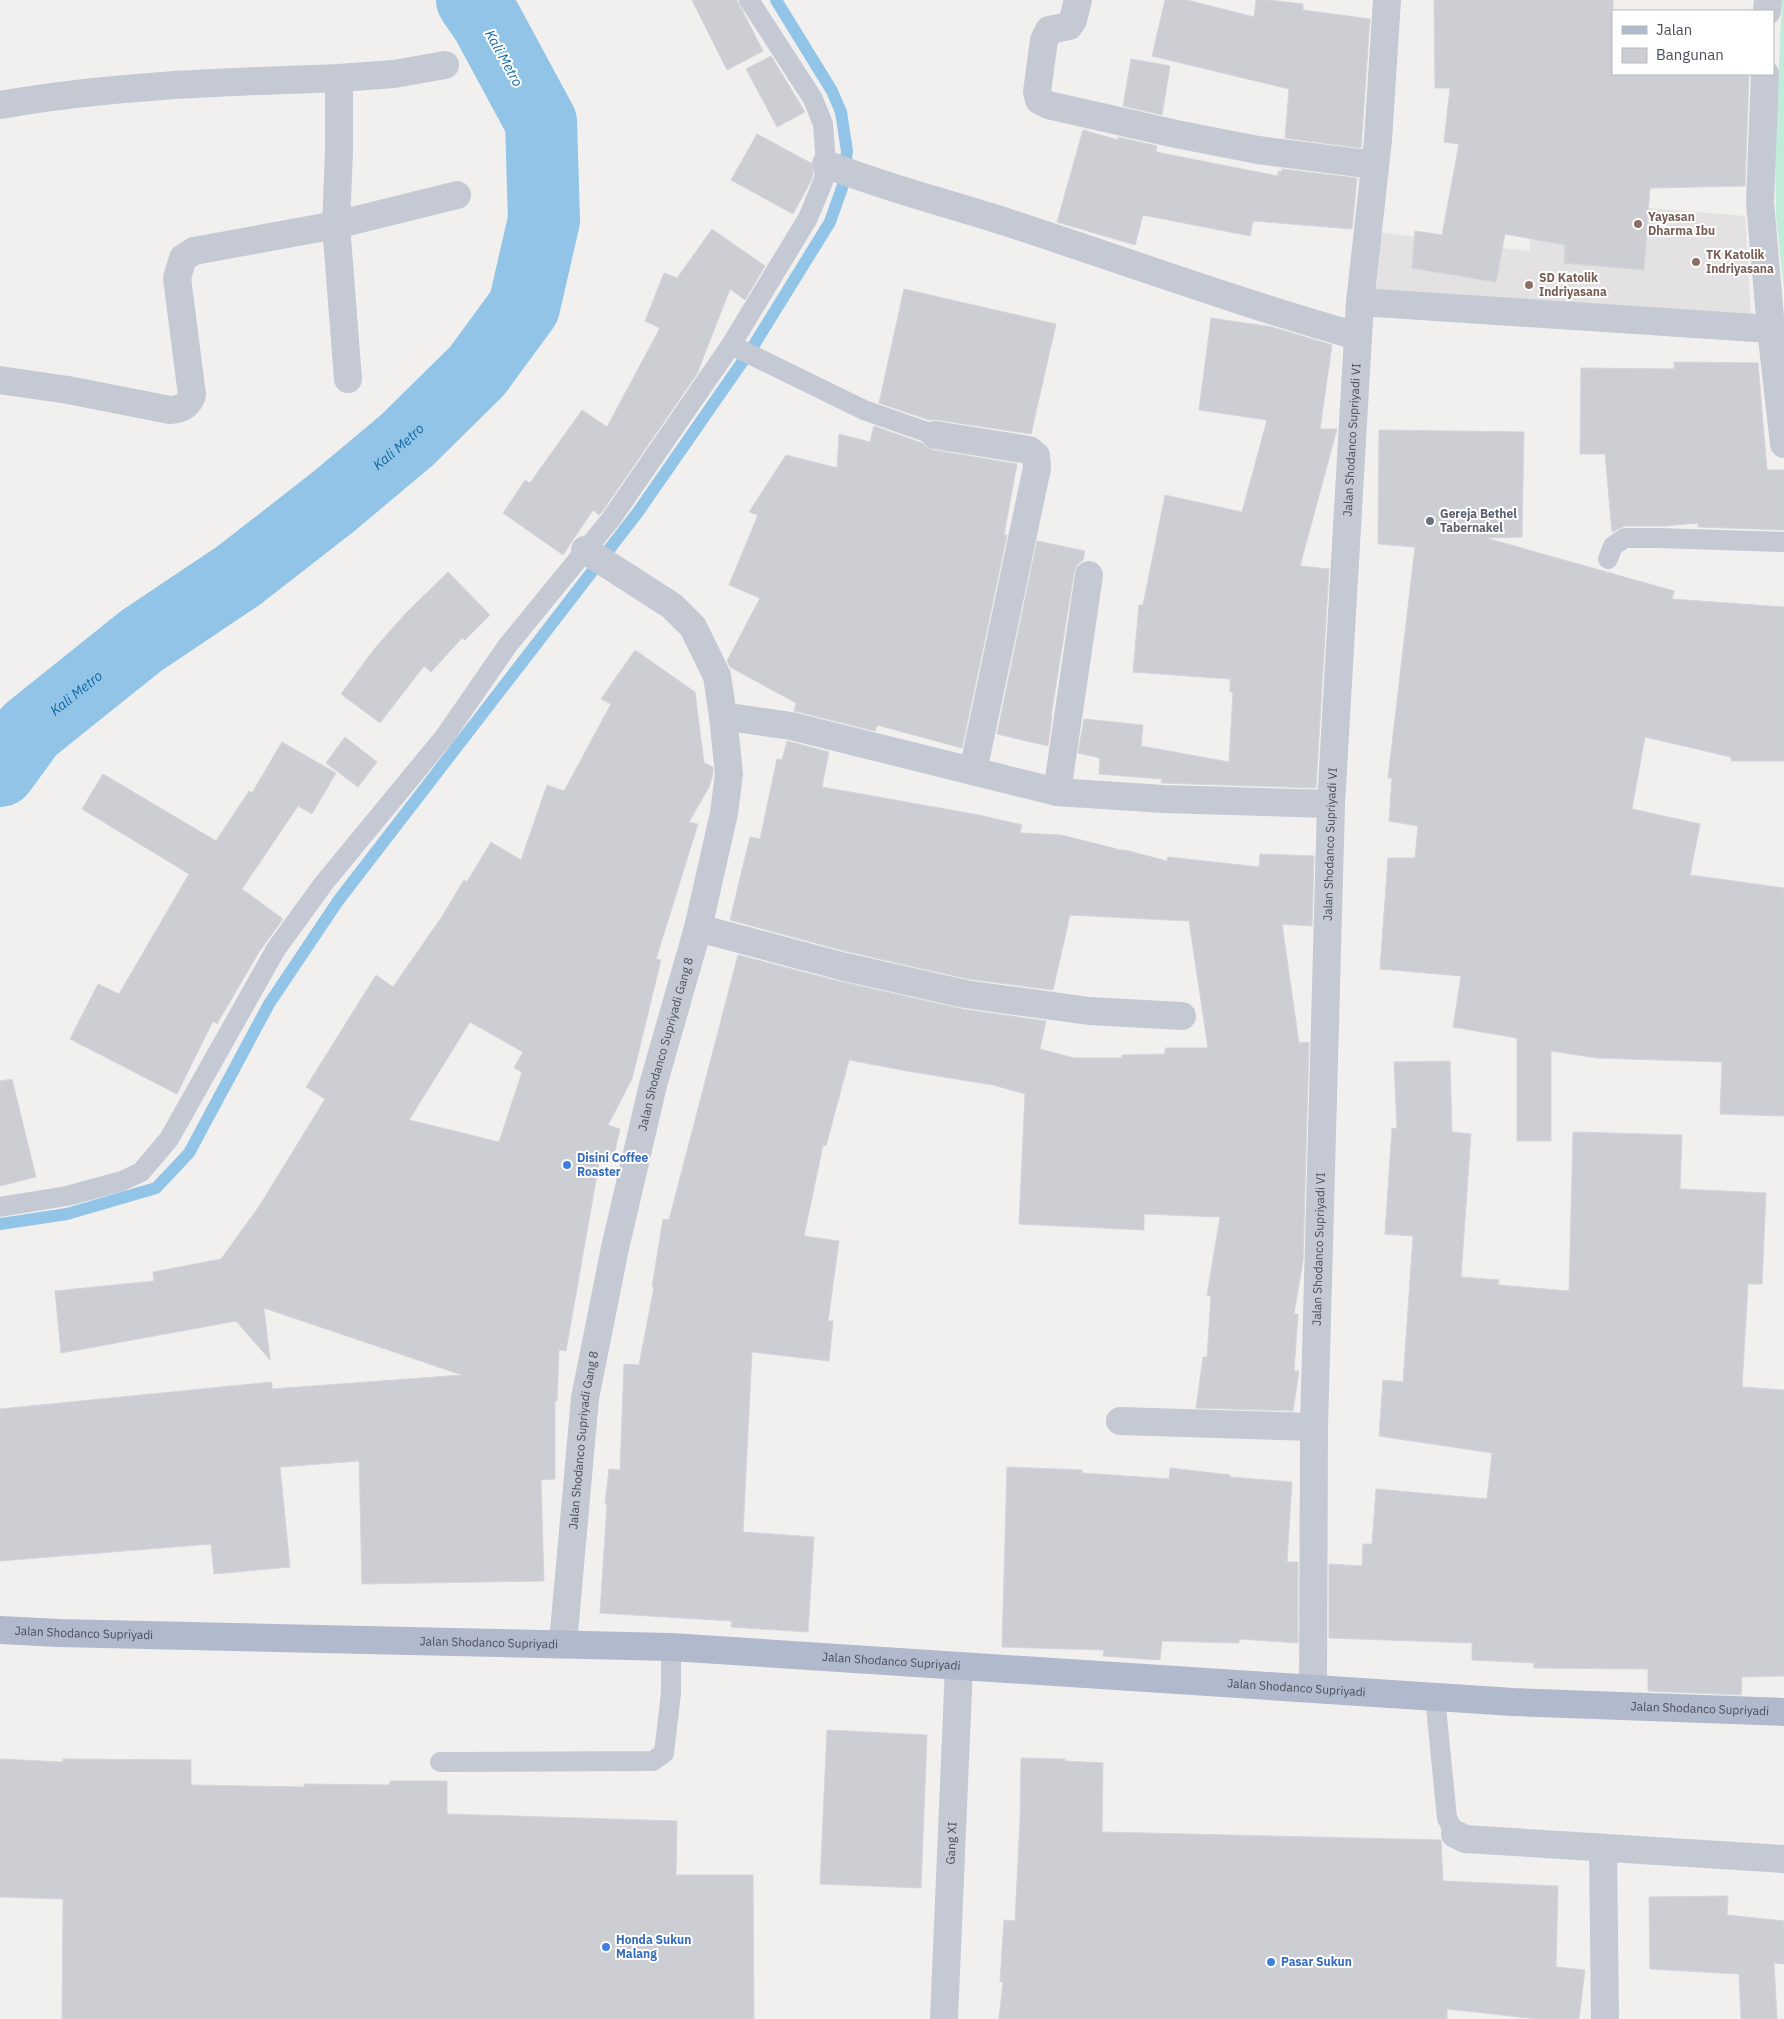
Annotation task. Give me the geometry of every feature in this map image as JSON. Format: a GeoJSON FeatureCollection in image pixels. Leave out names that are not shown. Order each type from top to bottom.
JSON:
{"type":"FeatureCollection","features":[{"type":"Feature","properties":{"kind":"main road","name":"Jalan Shodanco Supriyadi"},"geometry":{"type":"LineString","coordinates":[[0,1630],[671,1647],[1513,1702],[1784,1712]]}},
{"type":"Feature","properties":{"kind":"street"},"geometry":{"type":"LineString","coordinates":[[1078,0],[1074,20],[1069,26],[1049,30],[1044,40],[1037,92],[1039,100],[1048,105],[1176,134],[1258,150],[1375,165]]}},
{"type":"Feature","properties":{"kind":"street","name":"Jalan Shodanco Supriyadi VI"},"geometry":{"type":"LineString","coordinates":[[1313,1689],[1314,1427],[1332,804],[1360,302],[1375,165],[1387,0]]}},
{"type":"Feature","properties":{"kind":"street"},"geometry":{"type":"LineString","coordinates":[[0,105],[56,96],[154,86],[340,78],[394,74],[445,65]]}},
{"type":"Feature","properties":{"kind":"street"},"geometry":{"type":"LineString","coordinates":[[1765,75],[1760,202],[1771,329],[1784,444]]}},
{"type":"Feature","properties":{"kind":"street"},"geometry":{"type":"LineString","coordinates":[[340,78],[340,151],[336,225],[348,379]]}},
{"type":"Feature","properties":{"kind":"street"},"geometry":{"type":"LineString","coordinates":[[831,166],[1232,297],[1358,336]]}},
{"type":"Feature","properties":{"kind":"street"},"geometry":{"type":"LineString","coordinates":[[0,380],[68,390],[170,410],[184,407],[189,403],[192,395],[178,278],[183,258],[194,251],[336,225],[457,195]]}},
{"type":"Feature","properties":{"kind":"street"},"geometry":{"type":"LineString","coordinates":[[1360,302],[1771,329]]}},
{"type":"Feature","properties":{"kind":"street"},"geometry":{"type":"LineString","coordinates":[[935,435],[1029,450],[1036,456],[1037,468],[973,771]]}},
{"type":"Feature","properties":{"kind":"street","name":"Jalan Shodanco Supriyadi Gang 8"},"geometry":{"type":"LineString","coordinates":[[564,1643],[585,1398],[615,1248],[653,1084],[698,928],[724,813],[729,774],[717,676],[693,627],[672,606],[589,553]]}},
{"type":"Feature","properties":{"kind":"street"},"geometry":{"type":"LineString","coordinates":[[1057,792],[1089,574]]}},
{"type":"Feature","properties":{"kind":"street"},"geometry":{"type":"LineString","coordinates":[[723,716],[791,726],[1057,792],[1163,799],[1332,804]]}},
{"type":"Feature","properties":{"kind":"street"},"geometry":{"type":"LineString","coordinates":[[698,928],[841,966],[965,994],[1089,1011],[1182,1016]]}},
{"type":"Feature","properties":{"kind":"street"},"geometry":{"type":"LineString","coordinates":[[1120,1421],[1314,1427]]}},
{"type":"Feature","properties":{"kind":"street","name":"Gang XI"},"geometry":{"type":"LineString","coordinates":[[944,2019],[959,1666]]}},
{"type":"Feature","properties":{"kind":"street"},"geometry":{"type":"LineString","coordinates":[[1455,1834],[1466,1839],[1784,1859]]}},
{"type":"Feature","properties":{"kind":"street"},"geometry":{"type":"LineString","coordinates":[[1603,1849],[1605,2019]]}},
{"type":"Feature","properties":{"kind":"lane"},"geometry":{"type":"LineString","coordinates":[[0,1207],[67,1196],[122,1181],[141,1172],[169,1139],[276,949],[324,883],[445,736],[508,645],[589,553],[611,519],[734,347],[808,218],[831,166],[823,124],[813,99],[749,0]]}},
{"type":"Feature","properties":{"kind":"lane"},"geometry":{"type":"LineString","coordinates":[[734,347],[864,410],[935,435]]}},
{"type":"Feature","properties":{"kind":"lane"},"geometry":{"type":"LineString","coordinates":[[1608,559],[1612,546],[1625,538],[1784,542]]}},
{"type":"Feature","properties":{"kind":"lane"},"geometry":{"type":"LineString","coordinates":[[440,1762],[653,1761],[664,1753],[671,1693],[671,1647]]}},
{"type":"Feature","properties":{"kind":"lane"},"geometry":{"type":"LineString","coordinates":[[1435,1697],[1447,1818],[1455,1834]]}},
{"type":"Feature","properties":{"kind":"shaded area","name":"Yayasan Dharma Ibu"},"geometry":{"type":"Polygon","coordinates":[[[1539,138],[1633,207],[1745,216],[1751,316],[1372,296],[1376,232],[1529,251],[1539,138]]]}},
{"type":"Feature","properties":{"kind":"green space"},"geometry":{"type":"Polygon","coordinates":[[[1782,0],[1784,0],[1784,290],[1776,216],[1775,142],[1782,0]]]}},
{"type":"Feature","properties":{"kind":"building"},"geometry":{"type":"Polygon","coordinates":[[[692,0],[737,0],[763,51],[727,70],[692,0]]]}},
{"type":"Feature","properties":{"kind":"building"},"geometry":{"type":"Polygon","coordinates":[[[1165,0],[1187,0],[1254,17],[1256,0],[1268,0],[1303,4],[1303,10],[1370,19],[1361,148],[1285,138],[1289,89],[1152,56],[1165,0]]]}},
{"type":"Feature","properties":{"kind":"building"},"geometry":{"type":"Polygon","coordinates":[[[1434,0],[1613,0],[1612,75],[1749,75],[1745,186],[1650,188],[1644,270],[1564,263],[1565,245],[1505,234],[1496,282],[1412,268],[1415,231],[1442,235],[1459,144],[1444,142],[1450,88],[1435,88],[1434,0]]]}},
{"type":"Feature","properties":{"kind":"building"},"geometry":{"type":"Polygon","coordinates":[[[771,56],[805,112],[777,127],[746,69],[771,56]]]}},
{"type":"Feature","properties":{"kind":"building"},"geometry":{"type":"Polygon","coordinates":[[[1131,59],[1170,66],[1162,115],[1123,106],[1131,59]]]}},
{"type":"Feature","properties":{"kind":"building"},"geometry":{"type":"Polygon","coordinates":[[[1083,130],[1118,140],[1118,137],[1157,146],[1156,152],[1278,176],[1278,171],[1282,172],[1282,169],[1357,178],[1352,229],[1253,221],[1250,236],[1143,215],[1135,245],[1057,222],[1083,130]]]}},
{"type":"Feature","properties":{"kind":"building"},"geometry":{"type":"Polygon","coordinates":[[[757,134],[811,163],[812,179],[793,214],[731,180],[757,134]]]}},
{"type":"Feature","properties":{"kind":"building"},"geometry":{"type":"Polygon","coordinates":[[[712,229],[765,266],[745,300],[730,289],[697,374],[602,512],[599,515],[593,510],[563,555],[503,513],[525,480],[530,483],[582,410],[607,427],[660,328],[645,321],[664,273],[677,278],[712,229]]]}},
{"type":"Feature","properties":{"kind":"building"},"geometry":{"type":"Polygon","coordinates":[[[904,289],[1056,324],[1031,434],[929,420],[879,403],[904,289]]]}},
{"type":"Feature","properties":{"kind":"building"},"geometry":{"type":"Polygon","coordinates":[[[1211,318],[1272,327],[1332,345],[1320,429],[1337,429],[1300,566],[1329,569],[1316,788],[1161,783],[1162,779],[1099,774],[1100,758],[1078,753],[1084,719],[1143,725],[1141,746],[1229,762],[1233,692],[1230,692],[1230,679],[1133,672],[1139,605],[1143,605],[1165,495],[1242,512],[1267,420],[1199,410],[1211,318]]]}},
{"type":"Feature","properties":{"kind":"building"},"geometry":{"type":"Polygon","coordinates":[[[1674,362],[1758,363],[1767,470],[1784,470],[1784,530],[1698,527],[1698,523],[1665,526],[1625,526],[1612,532],[1605,454],[1580,454],[1581,368],[1674,369],[1674,362]]]}},
{"type":"Feature","properties":{"kind":"building"},"geometry":{"type":"Polygon","coordinates":[[[874,426],[922,443],[933,450],[1017,464],[1004,535],[1007,535],[962,748],[877,725],[875,731],[794,711],[796,703],[730,667],[727,661],[760,598],[729,585],[758,515],[749,512],[786,455],[837,468],[839,434],[870,442],[874,426]]]}},
{"type":"Feature","properties":{"kind":"building"},"geometry":{"type":"Polygon","coordinates":[[[1379,430],[1524,432],[1522,537],[1486,538],[1674,591],[1672,599],[1784,607],[1784,761],[1731,761],[1731,757],[1645,737],[1632,809],[1700,824],[1690,875],[1784,888],[1784,1116],[1720,1114],[1722,1062],[1597,1058],[1551,1051],[1551,1141],[1517,1141],[1517,1038],[1453,1027],[1461,976],[1380,969],[1388,858],[1415,858],[1418,826],[1389,821],[1392,778],[1388,778],[1415,547],[1378,544],[1379,430]]]}},
{"type":"Feature","properties":{"kind":"building"},"geometry":{"type":"Polygon","coordinates":[[[1037,541],[1085,551],[1083,560],[1077,565],[1074,573],[1048,746],[997,734],[1037,541]]]}},
{"type":"Feature","properties":{"kind":"building"},"geometry":{"type":"Polygon","coordinates":[[[448,572],[490,615],[465,640],[462,638],[431,672],[424,666],[380,723],[341,694],[375,648],[406,613],[448,572]]]}},
{"type":"Feature","properties":{"kind":"building"},"geometry":{"type":"Polygon","coordinates":[[[635,650],[695,692],[704,763],[713,767],[713,774],[709,787],[689,822],[698,824],[656,959],[661,960],[632,1079],[608,1125],[620,1129],[613,1159],[600,1158],[566,1351],[559,1350],[557,1401],[555,1401],[555,1479],[541,1480],[544,1581],[362,1584],[359,1461],[280,1467],[290,1567],[214,1574],[211,1544],[0,1561],[0,1409],[272,1382],[272,1389],[462,1375],[264,1308],[270,1360],[236,1321],[61,1353],[55,1291],[154,1281],[153,1272],[221,1259],[260,1205],[325,1099],[306,1087],[376,975],[393,987],[441,918],[464,880],[467,882],[491,842],[521,860],[547,785],[564,791],[611,704],[601,699],[635,650]],[[470,1022],[409,1120],[499,1142],[522,1072],[514,1068],[523,1052],[470,1022]]]}},
{"type":"Feature","properties":{"kind":"building"},"geometry":{"type":"Polygon","coordinates":[[[345,737],[377,762],[358,787],[326,763],[345,737]]]}},
{"type":"Feature","properties":{"kind":"building"},"geometry":{"type":"Polygon","coordinates":[[[787,741],[829,752],[822,787],[979,815],[1022,825],[1020,833],[1061,835],[1167,861],[1168,857],[1259,867],[1260,854],[1314,856],[1312,926],[1282,924],[1299,1043],[1309,1042],[1303,1261],[1294,1314],[1298,1314],[1294,1371],[1299,1371],[1293,1411],[1196,1408],[1203,1357],[1207,1357],[1211,1296],[1207,1295],[1220,1217],[1144,1214],[1144,1230],[1019,1224],[1025,1094],[993,1085],[849,1060],[826,1146],[823,1145],[804,1236],[839,1241],[828,1321],[833,1321],[829,1361],[752,1352],[743,1532],[814,1537],[808,1632],[731,1627],[732,1621],[600,1613],[607,1504],[605,1504],[609,1469],[620,1470],[624,1364],[639,1365],[654,1287],[652,1287],[663,1219],[669,1220],[738,955],[838,981],[962,1009],[1046,1021],[1040,1049],[1074,1058],[1122,1058],[1122,1055],[1165,1054],[1165,1048],[1208,1048],[1189,921],[1070,915],[1053,990],[968,979],[845,951],[730,920],[750,837],[760,839],[777,759],[782,760],[787,741]]]}},
{"type":"Feature","properties":{"kind":"building"},"geometry":{"type":"Polygon","coordinates":[[[282,742],[336,773],[312,814],[298,806],[242,889],[283,919],[259,952],[217,1024],[213,1021],[177,1094],[70,1039],[98,984],[119,994],[189,874],[82,809],[103,774],[216,841],[249,791],[252,793],[282,742]]]}},
{"type":"Feature","properties":{"kind":"building"},"geometry":{"type":"Polygon","coordinates":[[[1450,1061],[1452,1132],[1471,1134],[1461,1277],[1499,1280],[1498,1285],[1569,1291],[1573,1132],[1682,1135],[1680,1189],[1766,1193],[1762,1284],[1748,1284],[1742,1387],[1784,1390],[1784,1676],[1742,1677],[1741,1695],[1648,1691],[1648,1669],[1534,1668],[1534,1663],[1472,1660],[1472,1643],[1329,1638],[1329,1564],[1362,1566],[1363,1544],[1372,1544],[1376,1489],[1487,1499],[1492,1453],[1379,1436],[1383,1380],[1403,1382],[1413,1236],[1385,1234],[1392,1128],[1397,1129],[1394,1062],[1450,1061]]]}},
{"type":"Feature","properties":{"kind":"building"},"geometry":{"type":"Polygon","coordinates":[[[12,1079],[36,1177],[0,1186],[0,1081],[12,1079]]]}},
{"type":"Feature","properties":{"kind":"building"},"geometry":{"type":"Polygon","coordinates":[[[1007,1467],[1082,1470],[1082,1473],[1169,1479],[1170,1468],[1230,1475],[1230,1477],[1292,1482],[1287,1562],[1298,1562],[1298,1643],[1239,1639],[1239,1643],[1162,1641],[1160,1660],[1103,1656],[1104,1650],[1002,1647],[1007,1467]]]}},
{"type":"Feature","properties":{"kind":"building"},"geometry":{"type":"Polygon","coordinates":[[[827,1730],[927,1735],[921,1888],[820,1884],[827,1730]]]}},
{"type":"Feature","properties":{"kind":"building"},"geometry":{"type":"Polygon","coordinates":[[[1021,1758],[1065,1759],[1065,1761],[1103,1763],[1102,1832],[1441,1840],[1443,1881],[1558,1886],[1556,1967],[1585,1970],[1579,2019],[1538,2019],[1447,2009],[1447,2019],[999,2019],[1003,1982],[1000,1982],[1004,1920],[1015,1921],[1021,1758]]]}},
{"type":"Feature","properties":{"kind":"building"},"geometry":{"type":"Polygon","coordinates":[[[0,1759],[63,1762],[63,1759],[191,1760],[191,1785],[304,1787],[304,1784],[390,1785],[390,1781],[447,1781],[447,1814],[677,1821],[676,1875],[753,1875],[754,2019],[62,2019],[63,1899],[0,1897],[0,1759]]]}},
{"type":"Feature","properties":{"kind":"building"},"geometry":{"type":"Polygon","coordinates":[[[1728,1896],[1727,1915],[1784,1921],[1784,1964],[1774,1963],[1777,2019],[1741,2019],[1739,1974],[1650,1969],[1649,1897],[1728,1896]]]}},
{"type":"Feature","properties":{"kind":"waterway","name":"Kali Metro"},"geometry":{"type":"LineString","coordinates":[[0,771],[30,730],[141,641],[238,576],[333,502],[407,440],[477,371],[524,307],[544,220],[541,122],[487,22],[472,0]]}},
{"type":"Feature","properties":{"kind":"waterway"},"geometry":{"type":"LineString","coordinates":[[0,1224],[67,1214],[156,1188],[189,1153],[269,1004],[338,901],[638,512],[752,348],[830,222],[843,185],[847,151],[841,112],[832,91],[776,0]]}},
{"type":"Feature","properties":{"kind":"place","name":"Yayasan Dharma Ibu"},"geometry":{"type":"Point","coordinates":[1638,224]}},
{"type":"Feature","properties":{"kind":"place","name":"TK Katolik Indriyasana"},"geometry":{"type":"Point","coordinates":[1696,262]}},
{"type":"Feature","properties":{"kind":"place","name":"SD Katolik Indriyasana"},"geometry":{"type":"Point","coordinates":[1529,285]}},
{"type":"Feature","properties":{"kind":"place","name":"Gereja Bethel Tabernakel"},"geometry":{"type":"Point","coordinates":[1430,521]}},
{"type":"Feature","properties":{"kind":"place","name":"Disini Coffee Roaster"},"geometry":{"type":"Point","coordinates":[567,1165]}},
{"type":"Feature","properties":{"kind":"place","name":"Honda Sukun Malang"},"geometry":{"type":"Point","coordinates":[606,1947]}},
{"type":"Feature","properties":{"kind":"place","name":"Pasar Sukun"},"geometry":{"type":"Point","coordinates":[1271,1962]}}]}
